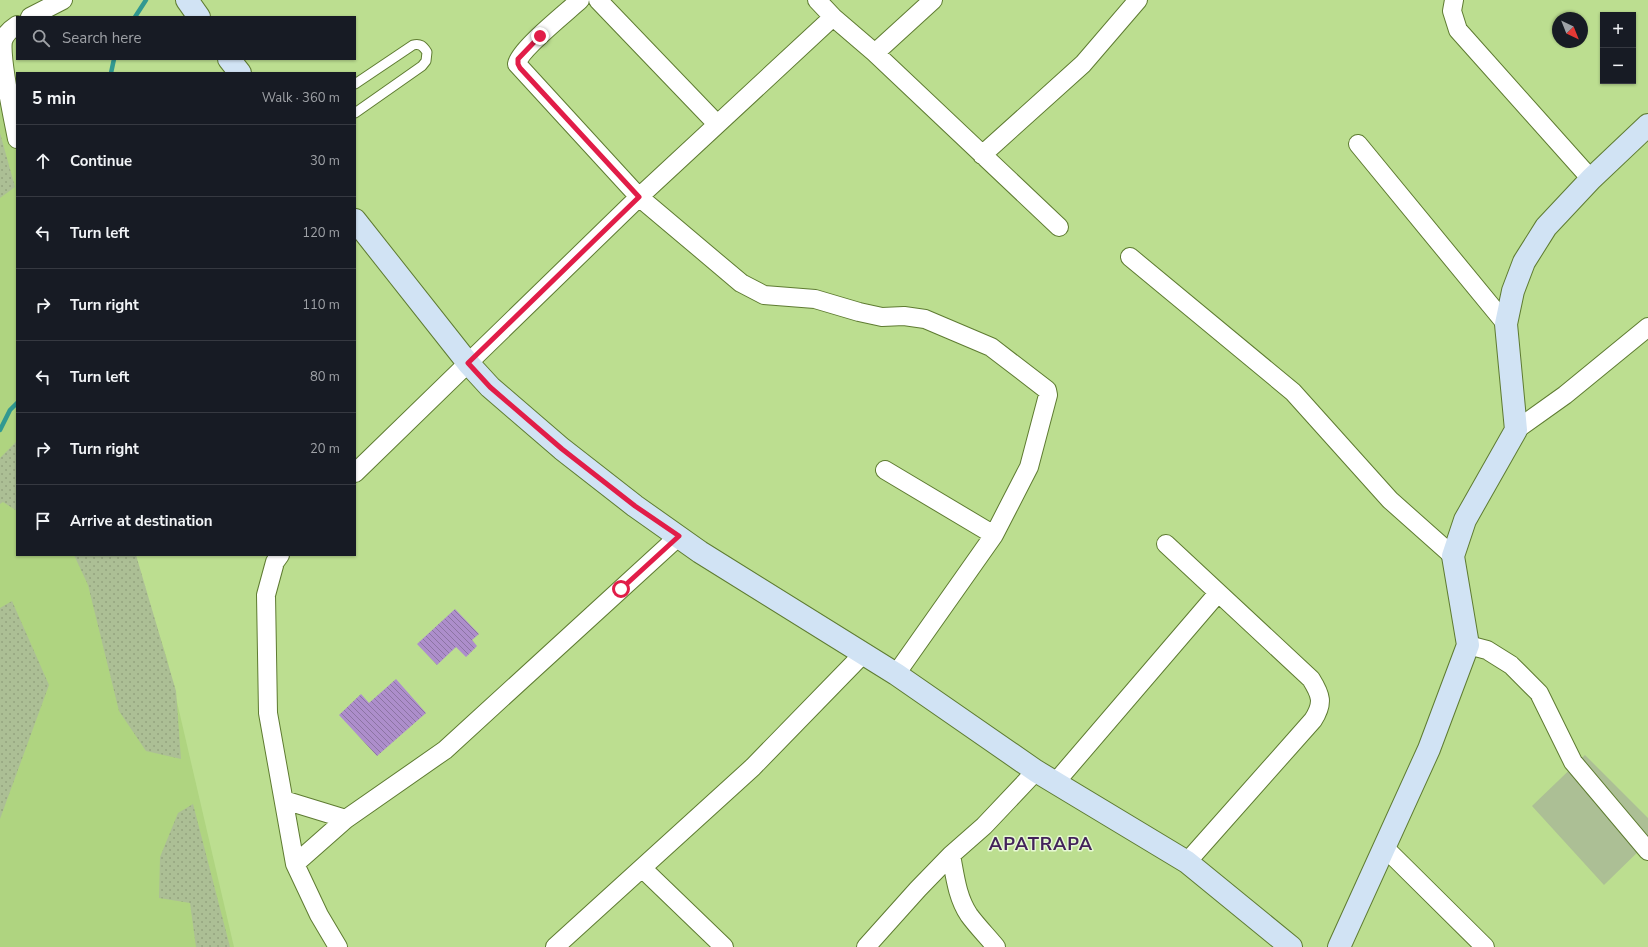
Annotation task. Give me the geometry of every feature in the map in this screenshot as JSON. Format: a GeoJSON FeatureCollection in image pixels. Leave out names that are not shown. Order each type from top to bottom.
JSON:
{"type":"FeatureCollection","features":[{"type":"Feature","properties":{"kind":"street"},"geometry":{"type":"LineString","coordinates":[[32,16],[63,0]]}},
{"type":"Feature","properties":{"kind":"street"},"geometry":{"type":"LineString","coordinates":[[186,0],[198,16]]}},
{"type":"Feature","properties":{"kind":"street"},"geometry":{"type":"LineString","coordinates":[[580,0],[540,36],[518,59],[518,64],[639,197],[741,283],[764,295],[815,299],[882,317],[904,316],[925,319],[991,347],[1048,390],[1029,467],[994,535],[896,674]]}},
{"type":"Feature","properties":{"kind":"street"},"geometry":{"type":"LineString","coordinates":[[598,0],[717,124]]}},
{"type":"Feature","properties":{"kind":"street"},"geometry":{"type":"LineString","coordinates":[[817,0],[833,17],[875,53],[1059,227]]}},
{"type":"Feature","properties":{"kind":"street"},"geometry":{"type":"LineString","coordinates":[[875,53],[933,0]]}},
{"type":"Feature","properties":{"kind":"street"},"geometry":{"type":"LineString","coordinates":[[982,155],[1083,64],[1138,0]]}},
{"type":"Feature","properties":{"kind":"street"},"geometry":{"type":"LineString","coordinates":[[1454,0],[1452,11],[1458,30],[1591,179]]}},
{"type":"Feature","properties":{"kind":"street"},"geometry":{"type":"LineString","coordinates":[[356,473],[639,197],[833,17]]}},
{"type":"Feature","properties":{"kind":"street"},"geometry":{"type":"LineString","coordinates":[[16,26],[10,30],[3,40],[1,56],[16,134]]}},
{"type":"Feature","properties":{"kind":"street"},"geometry":{"type":"LineString","coordinates":[[231,60],[239,72]]}},
{"type":"Feature","properties":{"kind":"street"},"geometry":{"type":"LineString","coordinates":[[1516,430],[1506,324],[1513,291],[1524,262],[1546,227],[1591,179],[1648,125]]}},
{"type":"Feature","properties":{"kind":"street"},"geometry":{"type":"LineString","coordinates":[[1358,144],[1506,324]]}},
{"type":"Feature","properties":{"kind":"street"},"geometry":{"type":"LineString","coordinates":[[356,221],[468,363],[490,387],[562,449],[635,506],[706,556],[896,674],[1036,771],[1187,862],[1291,947]]}},
{"type":"Feature","properties":{"kind":"street"},"geometry":{"type":"LineString","coordinates":[[1130,257],[1292,392],[1390,500],[1453,556]]}},
{"type":"Feature","properties":{"kind":"street"},"geometry":{"type":"LineString","coordinates":[[1339,947],[1429,749],[1468,645],[1453,556],[1465,520],[1516,430],[1565,395],[1648,328]]}},
{"type":"Feature","properties":{"kind":"street"},"geometry":{"type":"LineString","coordinates":[[885,470],[994,535]]}},
{"type":"Feature","properties":{"kind":"street"},"geometry":{"type":"LineString","coordinates":[[295,864],[346,819],[445,750],[679,536]]}},
{"type":"Feature","properties":{"kind":"street"},"geometry":{"type":"LineString","coordinates":[[1166,544],[1311,679],[1318,690],[1321,700],[1319,711],[1313,720],[1187,862]]}},
{"type":"Feature","properties":{"kind":"street"},"geometry":{"type":"LineString","coordinates":[[279,556],[275,562],[266,595],[268,713],[295,864],[319,915],[338,947]]}},
{"type":"Feature","properties":{"kind":"street"},"geometry":{"type":"LineString","coordinates":[[1055,782],[1218,593]]}},
{"type":"Feature","properties":{"kind":"street"},"geometry":{"type":"LineString","coordinates":[[1468,645],[1487,650],[1511,664],[1539,693],[1573,762],[1648,852]]}},
{"type":"Feature","properties":{"kind":"street"},"geometry":{"type":"LineString","coordinates":[[555,947],[753,767],[864,653]]}},
{"type":"Feature","properties":{"kind":"street"},"geometry":{"type":"LineString","coordinates":[[869,946],[918,889],[951,855],[984,826],[1036,771]]}},
{"type":"Feature","properties":{"kind":"street"},"geometry":{"type":"LineString","coordinates":[[284,800],[346,819]]}},
{"type":"Feature","properties":{"kind":"street"},"geometry":{"type":"LineString","coordinates":[[1384,847],[1485,947]]}},
{"type":"Feature","properties":{"kind":"street"},"geometry":{"type":"LineString","coordinates":[[951,855],[957,888],[962,904],[996,947]]}},
{"type":"Feature","properties":{"kind":"street"},"geometry":{"type":"LineString","coordinates":[[642,868],[724,947]]}},
{"type":"Feature","properties":{"kind":"lane"},"geometry":{"type":"LineString","coordinates":[[356,83],[413,45],[421,45],[427,52],[426,61],[422,66],[356,112]]}},
{"type":"Feature","properties":{"kind":"shaded area"},"geometry":{"type":"Polygon","coordinates":[[[0,79],[16,151],[16,556],[134,556],[167,659],[234,947],[0,947],[0,79]]]}},
{"type":"Feature","properties":{"kind":"shaded area"},"geometry":{"type":"Polygon","coordinates":[[[0,133],[15,187],[0,198],[0,133]]]}},
{"type":"Feature","properties":{"kind":"shaded area"},"geometry":{"type":"Polygon","coordinates":[[[16,442],[16,510],[3,502],[0,504],[0,458],[16,442]]]}},
{"type":"Feature","properties":{"kind":"shaded area"},"geometry":{"type":"Polygon","coordinates":[[[74,556],[136,556],[176,691],[181,759],[146,751],[119,711],[88,585],[74,556]]]}},
{"type":"Feature","properties":{"kind":"shaded area"},"geometry":{"type":"Polygon","coordinates":[[[12,601],[49,685],[0,819],[0,608],[12,601]]]}},
{"type":"Feature","properties":{"kind":"shaded area"},"geometry":{"type":"Polygon","coordinates":[[[1585,755],[1648,818],[1648,842],[1604,885],[1532,806],[1585,755]]]}},
{"type":"Feature","properties":{"kind":"shaded area"},"geometry":{"type":"Polygon","coordinates":[[[193,804],[230,947],[196,947],[190,903],[159,898],[160,857],[178,813],[193,804]]]}},
{"type":"Feature","properties":{"kind":"building"},"geometry":{"type":"Polygon","coordinates":[[[455,609],[479,634],[472,640],[477,646],[466,657],[456,647],[437,665],[417,644],[455,609]]]}},
{"type":"Feature","properties":{"kind":"building"},"geometry":{"type":"Polygon","coordinates":[[[396,679],[426,713],[377,756],[339,715],[361,694],[369,703],[396,679]]]}},
{"type":"Feature","properties":{"kind":"waterway"},"geometry":{"type":"LineString","coordinates":[[136,16],[146,0]]}},
{"type":"Feature","properties":{"kind":"waterway"},"geometry":{"type":"LineString","coordinates":[[111,72],[114,60]]}},
{"type":"Feature","properties":{"kind":"waterway"},"geometry":{"type":"LineString","coordinates":[[0,430],[10,410],[16,404]]}},
{"type":"Feature","properties":{"kind":"district","name":"APATRAPA"},"geometry":{"type":"Point","coordinates":[1041,844]}},
{"type":"Feature","properties":{"kind":"route"},"geometry":{"type":"LineString","coordinates":[[540,36],[518,59],[520,68],[639,197],[468,363],[490,387],[562,449],[635,506],[679,536],[621,589]]}}]}
